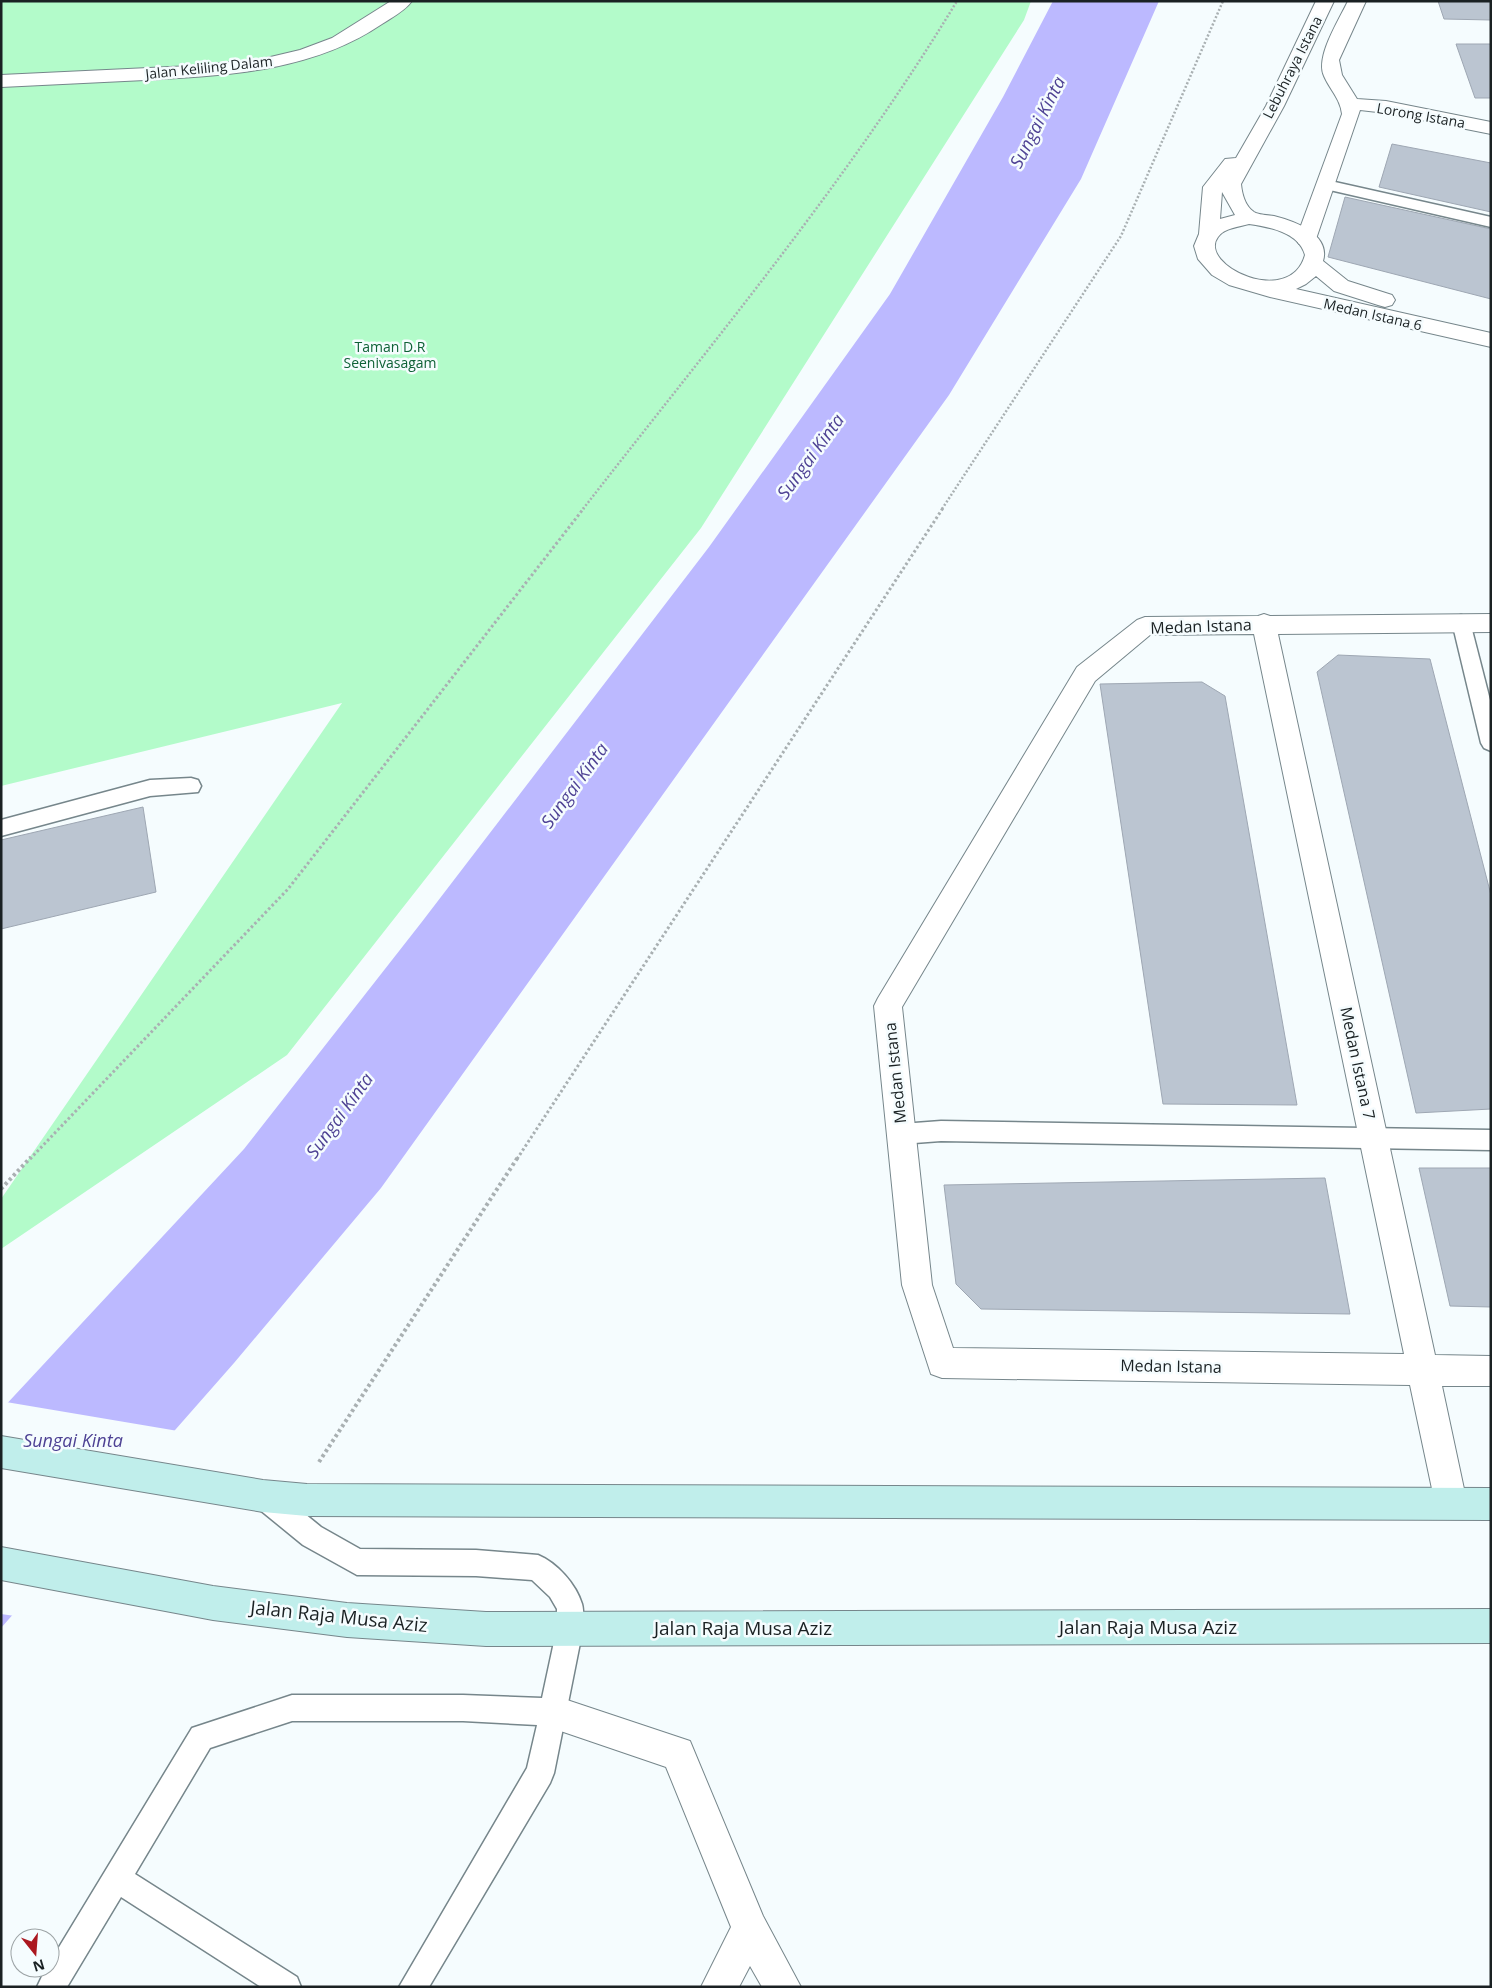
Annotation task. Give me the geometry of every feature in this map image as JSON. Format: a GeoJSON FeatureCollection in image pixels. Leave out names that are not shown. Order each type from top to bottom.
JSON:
{"type":"FeatureCollection","features":[{"type":"Feature","properties":{"kind":"main road"},"geometry":{"type":"LineString","coordinates":[[1,1452],[263,1496],[307,1500],[1491,1504]]}},
{"type":"Feature","properties":{"kind":"main road","name":"Jalan Raja Musa Aziz"},"geometry":{"type":"LineString","coordinates":[[1,1563],[214,1603],[348,1620],[486,1629],[1491,1626]]}},
{"type":"Feature","properties":{"kind":"street","name":"Jalan Keliling Dalam"},"geometry":{"type":"LineString","coordinates":[[1,81],[193,72],[241,67],[290,58],[327,47],[358,32],[403,1]]}},
{"type":"Feature","properties":{"kind":"street","name":"Lebuhraya Istana"},"geometry":{"type":"LineString","coordinates":[[1249,218],[1237,206],[1232,194],[1231,184],[1258,133],[1275,106],[1325,1]]}},
{"type":"Feature","properties":{"kind":"street"},"geometry":{"type":"LineString","coordinates":[[1306,239],[1351,114],[1351,104],[1329,70],[1330,60],[1357,1]]}},
{"type":"Feature","properties":{"kind":"street","name":"Lorong Istana"},"geometry":{"type":"LineString","coordinates":[[1351,104],[1393,109],[1491,128]]}},
{"type":"Feature","properties":{"kind":"street","name":"Lebuhraya Istana"},"geometry":{"type":"LineString","coordinates":[[1209,234],[1213,187],[1218,178],[1258,133]]}},
{"type":"Feature","properties":{"kind":"street"},"geometry":{"type":"LineString","coordinates":[[1249,218],[1281,223],[1306,239],[1312,247],[1314,264],[1308,273],[1293,282],[1272,287],[1256,286],[1224,275],[1213,266],[1206,255],[1204,244],[1209,234],[1218,226],[1233,220],[1249,218]]}},
{"type":"Feature","properties":{"kind":"street"},"geometry":{"type":"LineString","coordinates":[[1314,264],[1341,286],[1366,295],[1491,326]]}},
{"type":"Feature","properties":{"kind":"street","name":"Medan Istana 6"},"geometry":{"type":"LineString","coordinates":[[1256,286],[1413,324],[1491,340]]}},
{"type":"Feature","properties":{"kind":"street","name":"Medan Istana"},"geometry":{"type":"LineString","coordinates":[[1491,622],[1264,623],[1145,626],[1086,674],[888,1006],[917,1285],[942,1364],[1491,1371]]}},
{"type":"Feature","properties":{"kind":"street","name":"Medan Istana 7"},"geometry":{"type":"LineString","coordinates":[[1264,623],[1451,1503]]}},
{"type":"Feature","properties":{"kind":"street"},"geometry":{"type":"LineString","coordinates":[[552,1712],[678,1753],[750,1929],[783,1987]]}},
{"type":"Feature","properties":{"kind":"street"},"geometry":{"type":"LineString","coordinates":[[719,1987],[750,1929]]}},
{"type":"Feature","properties":{"kind":"lane"},"geometry":{"type":"LineString","coordinates":[[1326,185],[1491,222]]}},
{"type":"Feature","properties":{"kind":"lane"},"geometry":{"type":"LineString","coordinates":[[1461,622],[1491,743]]}},
{"type":"Feature","properties":{"kind":"lane"},"geometry":{"type":"LineString","coordinates":[[1,828],[150,788],[191,786]]}},
{"type":"Feature","properties":{"kind":"lane"},"geometry":{"type":"LineString","coordinates":[[901,1134],[941,1131],[1491,1140]]}},
{"type":"Feature","properties":{"kind":"lane"},"geometry":{"type":"LineString","coordinates":[[263,1496],[312,1536],[357,1562],[449,1564],[476,1562],[538,1568],[559,1588],[570,1606],[570,1628],[540,1773],[413,1987]]}},
{"type":"Feature","properties":{"kind":"lane"},"geometry":{"type":"LineString","coordinates":[[51,1987],[201,1737],[292,1708],[462,1708],[552,1712]]}},
{"type":"Feature","properties":{"kind":"lane"},"geometry":{"type":"LineString","coordinates":[[116,1878],[286,1987]]}},
{"type":"Feature","properties":{"kind":"path"},"geometry":{"type":"LineString","coordinates":[[1,1189],[288,889],[816,210],[912,77],[957,1]]}},
{"type":"Feature","properties":{"kind":"path"},"geometry":{"type":"LineString","coordinates":[[307,1500],[318,1464],[323,1456],[1121,236],[1223,1]]}},
{"type":"Feature","properties":{"kind":"green space","name":"Taman D.R Seenivasagam"},"geometry":{"type":"Polygon","coordinates":[[[1,1],[1031,1],[1024,20],[701,528],[287,1055],[1,1249],[1,1199],[342,703],[1,786],[1,1]]]}},
{"type":"Feature","properties":{"kind":"water","name":"Sungai Kinta"},"geometry":{"type":"Polygon","coordinates":[[[1053,1],[1159,1],[1081,179],[949,395],[381,1188],[234,1363],[1,1628],[1,1410],[244,1149],[421,923],[709,547],[890,294],[1003,97],[1053,1]]]}},
{"type":"Feature","properties":{"kind":"pier"},"geometry":{"type":"Polygon","coordinates":[[[6,1402],[178,1431],[15,1616],[1,1614],[1,1407],[6,1402]]]}},
{"type":"Feature","properties":{"kind":"building"},"geometry":{"type":"Polygon","coordinates":[[[1438,1],[1491,1],[1491,20],[1444,19],[1438,1]]]}},
{"type":"Feature","properties":{"kind":"building"},"geometry":{"type":"Polygon","coordinates":[[[1456,44],[1491,44],[1491,98],[1475,98],[1456,44]]]}},
{"type":"Feature","properties":{"kind":"building"},"geometry":{"type":"Polygon","coordinates":[[[1392,144],[1491,163],[1491,212],[1379,187],[1392,144]]]}},
{"type":"Feature","properties":{"kind":"building"},"geometry":{"type":"Polygon","coordinates":[[[1345,197],[1491,229],[1491,299],[1328,257],[1345,197]]]}},
{"type":"Feature","properties":{"kind":"building"},"geometry":{"type":"Polygon","coordinates":[[[1338,655],[1430,659],[1491,895],[1491,1109],[1416,1113],[1317,672],[1338,655]]]}},
{"type":"Feature","properties":{"kind":"building"},"geometry":{"type":"Polygon","coordinates":[[[1202,682],[1225,696],[1297,1105],[1163,1104],[1100,684],[1202,682]]]}},
{"type":"Feature","properties":{"kind":"building"},"geometry":{"type":"Polygon","coordinates":[[[143,807],[156,892],[1,929],[1,840],[143,807]]]}},
{"type":"Feature","properties":{"kind":"building"},"geometry":{"type":"Polygon","coordinates":[[[1419,1168],[1491,1168],[1491,1307],[1450,1306],[1419,1168]]]}},
{"type":"Feature","properties":{"kind":"building"},"geometry":{"type":"Polygon","coordinates":[[[1325,1178],[1350,1314],[981,1309],[956,1284],[944,1185],[1325,1178]]]}}]}
